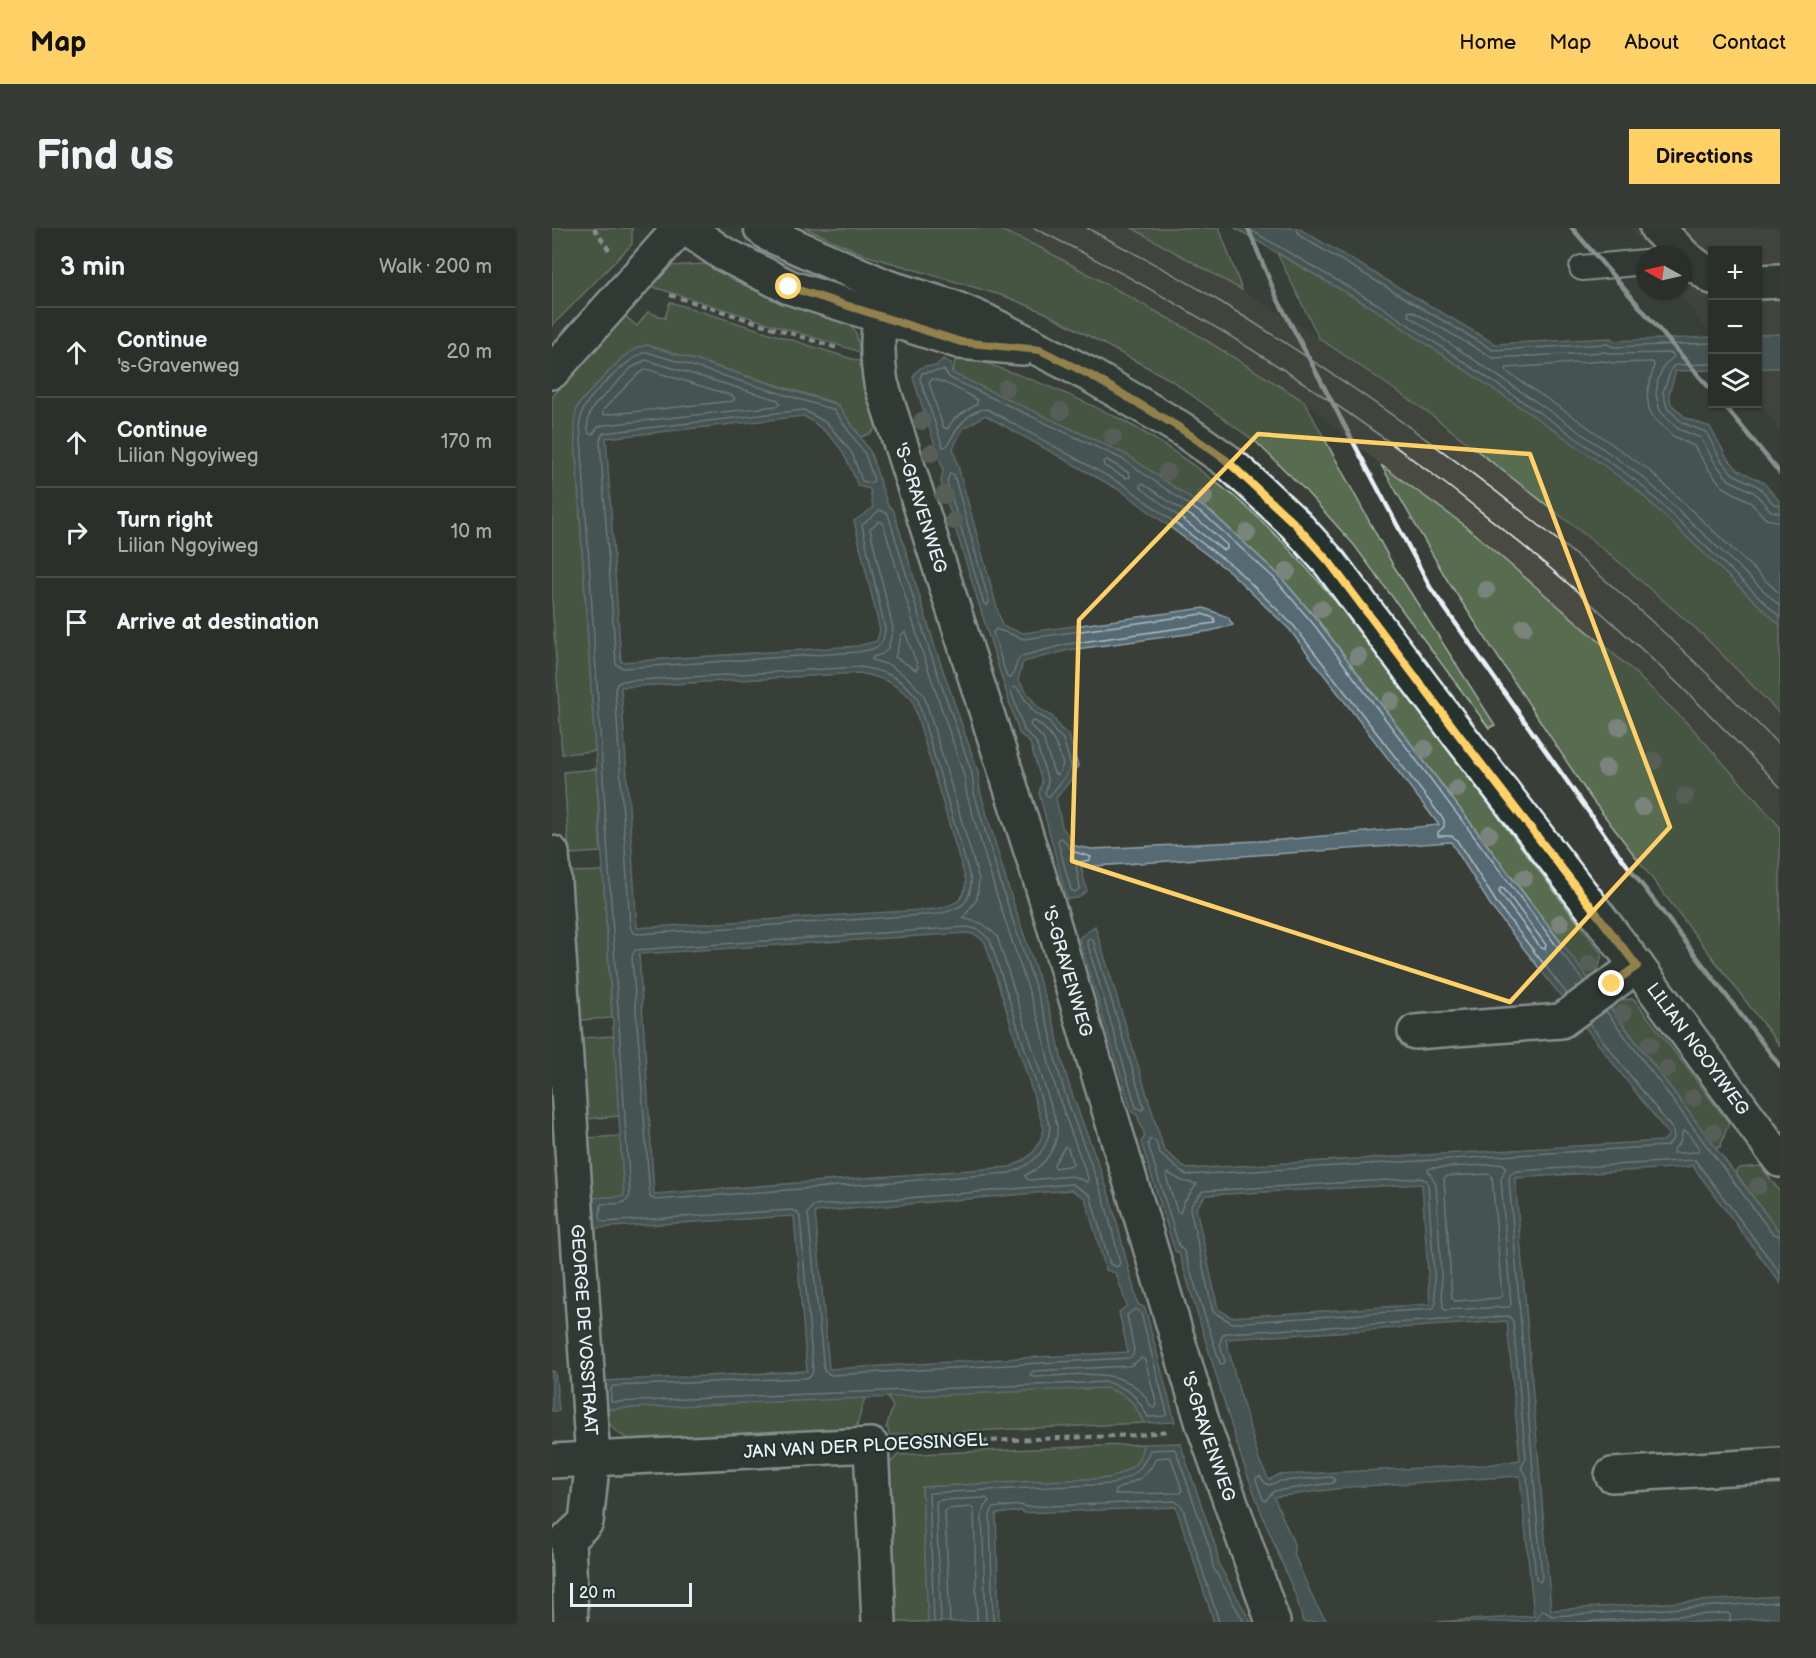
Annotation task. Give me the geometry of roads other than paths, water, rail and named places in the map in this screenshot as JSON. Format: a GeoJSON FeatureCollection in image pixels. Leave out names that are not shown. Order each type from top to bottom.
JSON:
{"type":"FeatureCollection","features":[{"type":"Feature","properties":{"kind":"street"},"geometry":{"type":"LineString","coordinates":[[552,372],[680,228]]}},
{"type":"Feature","properties":{"kind":"street"},"geometry":{"type":"LineString","coordinates":[[686,228],[722,253],[789,287],[883,302]]}},
{"type":"Feature","properties":{"kind":"street"},"geometry":{"type":"LineString","coordinates":[[761,228],[883,302]]}},
{"type":"Feature","properties":{"kind":"street"},"geometry":{"type":"LineString","coordinates":[[1657,228],[1673,246]]}},
{"type":"Feature","properties":{"kind":"street"},"geometry":{"type":"LineString","coordinates":[[1690,262],[1708,273]]}},
{"type":"Feature","properties":{"kind":"street"},"geometry":{"type":"LineString","coordinates":[[1762,282],[1780,281]]}},
{"type":"Feature","properties":{"kind":"street","name":"LILIAN NGOYIWEG"},"geometry":{"type":"LineString","coordinates":[[883,302],[961,342],[1040,350],[1090,375],[1180,428],[1226,460],[1295,524],[1337,572],[1459,735],[1625,975],[1780,1160]]}},
{"type":"Feature","properties":{"kind":"street","name":"'S-GRAVENWEG"},"geometry":{"type":"LineString","coordinates":[[883,302],[877,362],[881,383],[1041,882],[1203,1424],[1273,1622]]}},
{"type":"Feature","properties":{"kind":"street","name":"GEORGE DE VOSSTRAAT"},"geometry":{"type":"LineString","coordinates":[[552,853],[559,1060],[593,1459],[586,1522],[568,1539],[571,1622]]}},
{"type":"Feature","properties":{"kind":"street"},"geometry":{"type":"LineString","coordinates":[[1415,1032],[1560,1021],[1625,975]]}},
{"type":"Feature","properties":{"kind":"street","name":"JAN VAN DER PLOEGSINGEL"},"geometry":{"type":"LineString","coordinates":[[552,1461],[871,1445],[879,1622]]}},
{"type":"Feature","properties":{"kind":"street"},"geometry":{"type":"LineString","coordinates":[[1612,1475],[1780,1465]]}},
{"type":"Feature","properties":{"kind":"lane"},"geometry":{"type":"LineString","coordinates":[[1582,268],[1636,263]]}},
{"type":"Feature","properties":{"kind":"water"},"geometry":{"type":"Polygon","coordinates":[[[1235,228],[1298,228],[1495,344],[1611,338],[1614,341],[1708,337],[1708,370],[1676,371],[1669,394],[1671,404],[1686,418],[1710,427],[1726,456],[1738,470],[1763,482],[1780,502],[1780,625],[1635,488],[1556,431],[1376,310],[1235,228]]]}},
{"type":"Feature","properties":{"kind":"water"},"geometry":{"type":"Polygon","coordinates":[[[1780,334],[1780,368],[1762,368],[1762,335],[1780,334]]]}},
{"type":"Feature","properties":{"kind":"water"},"geometry":{"type":"Polygon","coordinates":[[[647,345],[838,405],[870,451],[888,506],[893,509],[934,644],[978,772],[980,791],[1009,890],[1056,1030],[1071,1092],[1108,1192],[1138,1304],[1145,1308],[1175,1422],[1144,1423],[1130,1400],[1106,1388],[605,1409],[604,1381],[807,1371],[794,1216],[595,1228],[593,1198],[624,1196],[574,422],[577,407],[584,398],[623,357],[647,345]],[[804,416],[606,438],[621,662],[858,646],[877,641],[880,630],[854,521],[873,508],[870,489],[858,486],[849,463],[838,445],[815,423],[804,416]],[[860,673],[621,687],[637,928],[938,909],[955,903],[961,898],[966,881],[912,699],[894,685],[860,673]],[[968,933],[639,954],[654,1194],[1010,1167],[1029,1157],[1039,1143],[1044,1129],[985,942],[976,935],[968,933]],[[1071,1190],[815,1212],[829,1369],[1128,1352],[1119,1312],[1127,1306],[1116,1273],[1106,1270],[1085,1198],[1071,1190]]]}},
{"type":"Feature","properties":{"kind":"water"},"geometry":{"type":"Polygon","coordinates":[[[943,359],[951,363],[952,373],[1127,455],[1212,513],[1278,574],[1319,622],[1780,1233],[1780,1283],[1692,1165],[1515,1178],[1551,1610],[1780,1596],[1780,1617],[1700,1622],[1433,1622],[1534,1616],[1520,1476],[1350,1487],[1274,1497],[1294,1544],[1294,1554],[1315,1603],[1327,1622],[1303,1622],[1297,1599],[1241,1457],[1179,1253],[1175,1251],[1141,1142],[1145,1136],[1137,1115],[1132,1112],[1079,938],[1095,926],[1164,1150],[1187,1169],[1663,1141],[1669,1135],[1493,909],[1451,842],[1081,867],[1087,891],[1078,898],[1067,899],[1039,793],[1042,782],[1030,743],[1019,733],[941,482],[943,469],[913,378],[922,367],[936,366],[943,359]],[[985,415],[963,429],[953,448],[1002,626],[1023,633],[1204,608],[1228,617],[1233,625],[1210,631],[1069,650],[1023,662],[1018,680],[1038,708],[1053,717],[1060,728],[1069,735],[1078,766],[1070,781],[1056,798],[1062,827],[1075,846],[1092,849],[1281,840],[1439,825],[1289,629],[1230,572],[1123,492],[985,415]],[[1422,1184],[1206,1195],[1196,1208],[1218,1309],[1231,1317],[1430,1304],[1422,1184]],[[1507,1321],[1226,1339],[1259,1460],[1269,1480],[1278,1475],[1486,1465],[1520,1460],[1507,1321]]]}},
{"type":"Feature","properties":{"kind":"water"},"geometry":{"type":"Polygon","coordinates":[[[552,1371],[555,1372],[559,1411],[552,1411],[552,1371]]]}},
{"type":"Feature","properties":{"kind":"water"},"geometry":{"type":"Polygon","coordinates":[[[1180,1443],[1216,1548],[1219,1565],[1251,1622],[1214,1622],[1176,1507],[1024,1513],[1021,1511],[996,1514],[999,1622],[928,1622],[922,1487],[1110,1478],[1124,1472],[1137,1462],[1143,1444],[1180,1443]]]}},
{"type":"Feature","properties":{"kind":"tram line"},"geometry":{"type":"LineString","coordinates":[[1034,228],[1138,282],[1239,342],[1337,405],[1432,474],[1524,546],[1613,623],[1698,703],[1780,787]]}},
{"type":"Feature","properties":{"kind":"tram line"},"geometry":{"type":"LineString","coordinates":[[1087,228],[1186,282],[1268,331],[1410,427],[1456,461],[1547,531],[1616,589],[1688,655],[1780,746]]}},
{"type":"Feature","properties":{"kind":"railway"},"geometry":{"type":"LineString","coordinates":[[1248,228],[1277,298],[1430,587],[1617,852],[1780,1066]]}},
{"type":"Feature","properties":{"kind":"railway"},"geometry":{"type":"LineString","coordinates":[[1572,228],[1708,386]]}},
{"type":"Feature","properties":{"kind":"railway"},"geometry":{"type":"LineString","coordinates":[[1726,408],[1780,473]]}}]}
